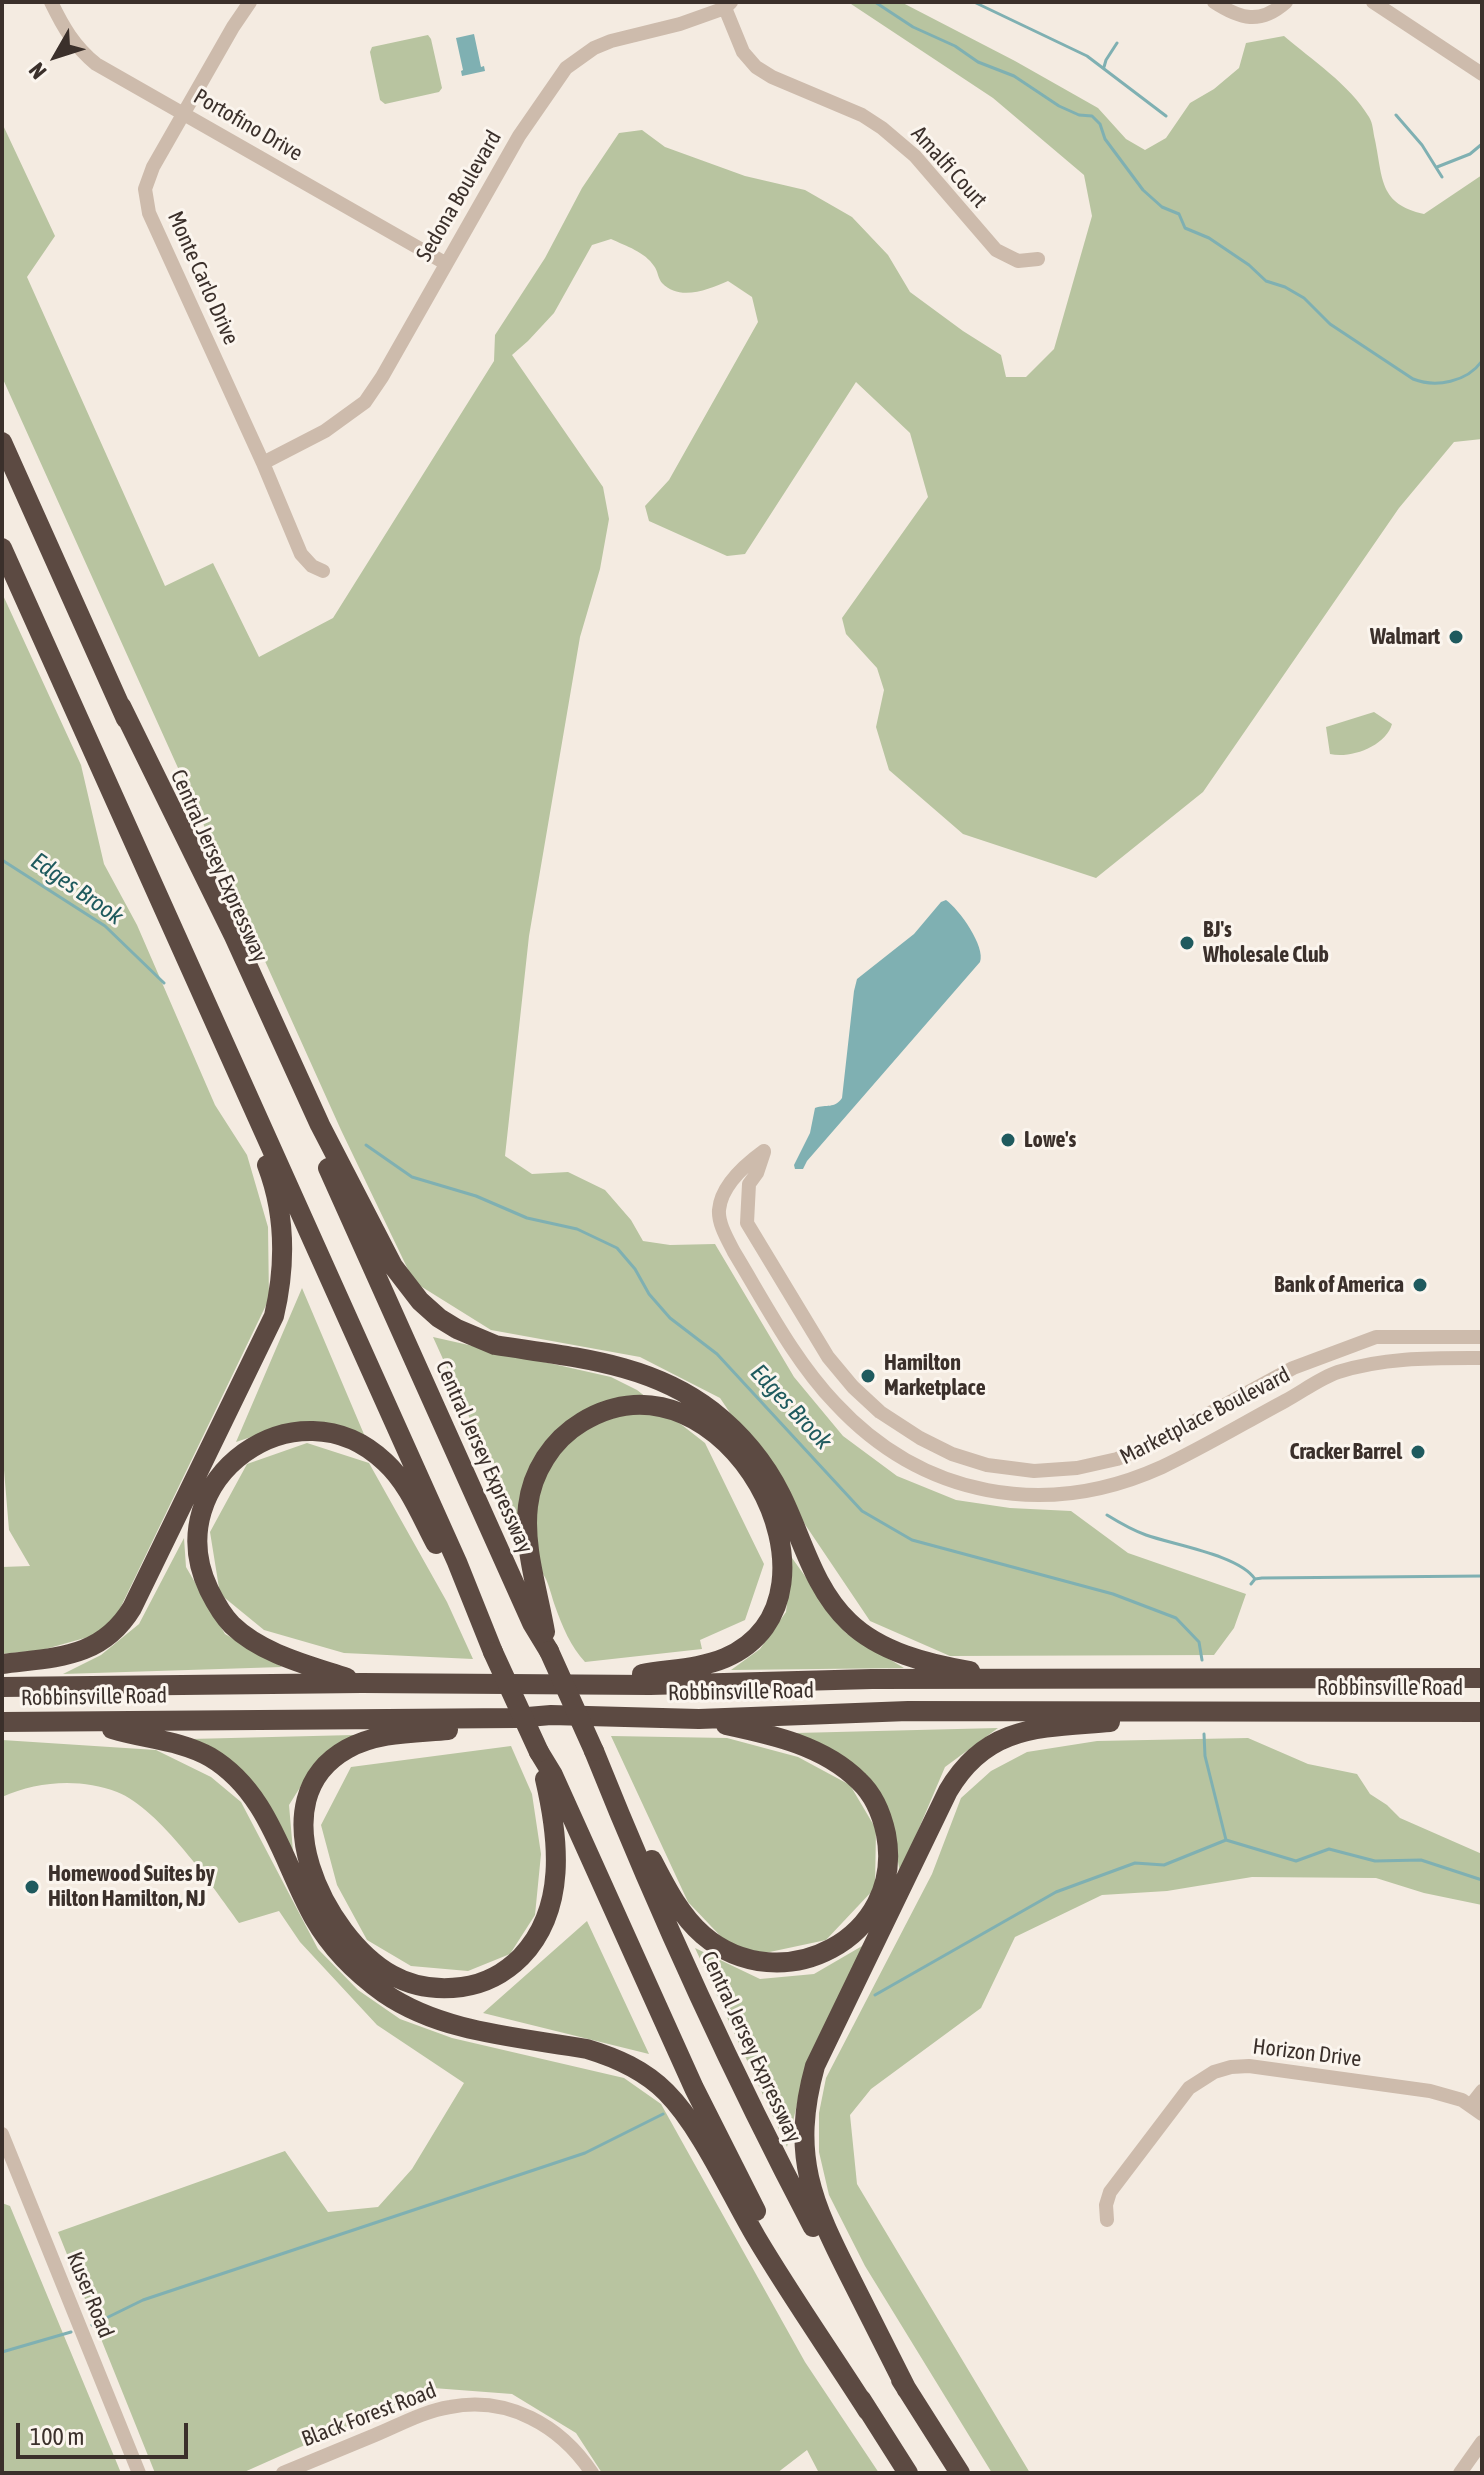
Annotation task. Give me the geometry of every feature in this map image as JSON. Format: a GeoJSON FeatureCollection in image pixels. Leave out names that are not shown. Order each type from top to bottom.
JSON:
{"type":"FeatureCollection","features":[{"type":"Feature","properties":{"kind":"highway","name":"Central Jersey Expressway"},"geometry":{"type":"LineString","coordinates":[[2,442],[759,2123],[843,2281],[960,2473]]}},
{"type":"Feature","properties":{"kind":"highway"},"geometry":{"type":"LineString","coordinates":[[2,548],[457,1562],[493,1652],[539,1752],[553,1775],[721,2142],[805,2302],[868,2411]]}},
{"type":"Feature","properties":{"kind":"highway"},"geometry":{"type":"LineString","coordinates":[[121,706],[234,936],[320,1125],[393,1266],[420,1301],[439,1318],[475,1338],[495,1345],[617,1365],[645,1373],[692,1397],[733,1430],[766,1470],[782,1497],[821,1586],[848,1622],[889,1649],[1009,1680]]}},
{"type":"Feature","properties":{"kind":"highway"},"geometry":{"type":"LineString","coordinates":[[2,1664],[89,1649],[103,1642],[124,1621],[274,1316],[280,1289],[283,1237],[274,1185],[182,949]]}},
{"type":"Feature","properties":{"kind":"highway"},"geometry":{"type":"LineString","coordinates":[[549,1651],[536,1594],[528,1515],[533,1484],[549,1452],[579,1423],[621,1407],[639,1405],[672,1409],[706,1425],[722,1438],[740,1460],[754,1479],[769,1510],[778,1536],[782,1563],[783,1579],[778,1603],[757,1635],[725,1658],[696,1667],[590,1683]]}},
{"type":"Feature","properties":{"kind":"highway"},"geometry":{"type":"LineString","coordinates":[[362,1683],[287,1657],[246,1637],[220,1610],[205,1582],[197,1548],[207,1496],[228,1465],[269,1438],[303,1431],[336,1434],[368,1448],[383,1460],[404,1484],[493,1652]]}},
{"type":"Feature","properties":{"kind":"highway"},"geometry":{"type":"LineString","coordinates":[[1439,1678],[1482,1665]]}},
{"type":"Feature","properties":{"kind":"highway","name":"Robbinsville Road"},"geometry":{"type":"LineString","coordinates":[[2,1687],[362,1683],[650,1685],[872,1679],[1482,1678]]}},
{"type":"Feature","properties":{"kind":"highway","name":"Robbinsville Road"},"geometry":{"type":"LineString","coordinates":[[2,1722],[516,1718],[551,1715],[699,1719],[908,1711],[1480,1713]]}},
{"type":"Feature","properties":{"kind":"highway"},"geometry":{"type":"LineString","coordinates":[[907,2390],[826,2230],[810,2183],[804,2135],[809,2087],[815,2066],[948,1791],[967,1764],[981,1751],[998,1740],[1031,1729],[1217,1712]]}},
{"type":"Feature","properties":{"kind":"highway"},"geometry":{"type":"LineString","coordinates":[[516,1718],[481,1727],[402,1734],[361,1742],[333,1758],[314,1785],[307,1800],[304,1833],[312,1874],[327,1906],[346,1935],[380,1967],[413,1984],[450,1989],[469,1986],[502,1972],[530,1947],[547,1915],[556,1867],[553,1817],[539,1752]]}},
{"type":"Feature","properties":{"kind":"highway"},"geometry":{"type":"LineString","coordinates":[[594,1751],[667,1889],[701,1933],[730,1953],[762,1963],[798,1962],[832,1950],[869,1915],[885,1880],[887,1842],[881,1817],[870,1793],[846,1769],[805,1747],[767,1734],[699,1719]]}},
{"type":"Feature","properties":{"kind":"highway"},"geometry":{"type":"LineString","coordinates":[[89,1722],[190,1748],[210,1757],[240,1781],[264,1813],[304,1899],[324,1932],[348,1963],[386,1994],[429,2017],[452,2025],[606,2054],[627,2063],[664,2090],[690,2121],[757,2239],[908,2473]]}},
{"type":"Feature","properties":{"kind":"street","name":"Portofino Drive"},"geometry":{"type":"LineString","coordinates":[[51,2],[63,29],[78,49],[96,64],[445,263]]}},
{"type":"Feature","properties":{"kind":"street","name":"Monte Carlo Drive"},"geometry":{"type":"LineString","coordinates":[[250,2],[153,167],[145,189],[149,213],[301,554],[312,566],[323,571]]}},
{"type":"Feature","properties":{"kind":"street"},"geometry":{"type":"LineString","coordinates":[[1214,2],[1235,14],[1250,18],[1266,15],[1286,2]]}},
{"type":"Feature","properties":{"kind":"street"},"geometry":{"type":"LineString","coordinates":[[1373,2],[1482,74]]}},
{"type":"Feature","properties":{"kind":"street","name":"Amalfi Court"},"geometry":{"type":"LineString","coordinates":[[728,5],[743,52],[756,67],[872,121],[915,156],[996,250],[1018,261],[1038,259]]}},
{"type":"Feature","properties":{"kind":"street","name":"Sedona Boulevard"},"geometry":{"type":"LineString","coordinates":[[263,463],[325,431],[365,402],[519,136],[566,68],[594,48],[611,41],[680,24],[728,5]]}},
{"type":"Feature","properties":{"kind":"street","name":"Marketplace Boulevard"},"geometry":{"type":"LineString","coordinates":[[1482,1337],[1376,1337],[1293,1368],[1153,1444],[1117,1459],[1077,1468],[1034,1471],[987,1465],[952,1454],[880,1412],[853,1387],[828,1357],[747,1223],[749,1184],[757,1173],[764,1151],[745,1165],[723,1196],[719,1212],[734,1252],[808,1371],[833,1402],[909,1464],[940,1478],[1010,1494],[1096,1490],[1124,1482],[1198,1449],[1336,1373],[1399,1358],[1482,1358]]}},
{"type":"Feature","properties":{"kind":"street","name":"Horizon Drive"},"geometry":{"type":"LineString","coordinates":[[1107,2220],[1106,2205],[1110,2192],[1176,2102],[1199,2079],[1214,2072],[1249,2066],[1438,2093],[1477,2110]]}},
{"type":"Feature","properties":{"kind":"street"},"geometry":{"type":"LineString","coordinates":[[1477,2110],[1482,2091]]}},
{"type":"Feature","properties":{"kind":"street","name":"Kuser Road"},"geometry":{"type":"LineString","coordinates":[[2,2134],[139,2473]]}},
{"type":"Feature","properties":{"kind":"street","name":"Black Forest Road"},"geometry":{"type":"LineString","coordinates":[[283,2473],[430,2412],[467,2405],[507,2409],[542,2423],[570,2445],[592,2473]]}},
{"type":"Feature","properties":{"kind":"street"},"geometry":{"type":"LineString","coordinates":[[1460,2473],[1482,2442]]}},
{"type":"Feature","properties":{"kind":"green space"},"geometry":{"type":"Polygon","coordinates":[[[848,2],[901,2],[1098,108],[1126,139],[1145,150],[1166,138],[1190,103],[1214,89],[1239,68],[1246,43],[1284,36],[1341,83],[1361,105],[1372,125],[1382,178],[1398,204],[1424,214],[1482,175],[1482,439],[1454,442],[1399,508],[1203,792],[1096,878],[963,834],[889,770],[876,727],[884,690],[877,668],[846,634],[842,618],[928,497],[910,433],[856,382],[745,554],[727,556],[649,521],[645,506],[669,480],[758,322],[752,297],[728,281],[695,292],[677,292],[662,283],[650,261],[635,250],[611,239],[592,245],[554,313],[512,355],[603,487],[609,519],[600,569],[580,637],[529,936],[505,1156],[532,1174],[568,1172],[605,1190],[631,1220],[643,1241],[670,1245],[715,1244],[794,1377],[843,1436],[897,1476],[956,1500],[1010,1508],[1071,1511],[1128,1553],[1246,1594],[1234,1628],[1214,1655],[950,1656],[870,1621],[720,1398],[640,1357],[491,1330],[414,1282],[341,1130],[2,377],[2,123],[55,236],[27,277],[165,586],[213,563],[259,657],[333,618],[494,361],[495,335],[545,258],[582,188],[619,133],[642,130],[665,147],[745,176],[805,190],[852,217],[888,255],[910,292],[1001,355],[1006,377],[1026,377],[1054,349],[1092,216],[1084,175],[993,98],[848,2]]]}},
{"type":"Feature","properties":{"kind":"green space"},"geometry":{"type":"Polygon","coordinates":[[[428,35],[442,88],[439,92],[385,104],[380,100],[370,52],[372,47],[428,35]]]}},
{"type":"Feature","properties":{"kind":"green space"},"geometry":{"type":"Polygon","coordinates":[[[2,593],[81,765],[104,864],[137,925],[215,1105],[247,1155],[268,1227],[269,1299],[115,1619],[92,1636],[42,1650],[2,1654],[2,1567],[30,1566],[9,1530],[2,1446],[2,593]]]}},
{"type":"Feature","properties":{"kind":"green space"},"geometry":{"type":"Polygon","coordinates":[[[1374,712],[1392,724],[1383,739],[1357,753],[1330,754],[1326,727],[1374,712]]]}},
{"type":"Feature","properties":{"kind":"green space"},"geometry":{"type":"Polygon","coordinates":[[[302,1288],[366,1439],[284,1426],[236,1442],[302,1288]]]}},
{"type":"Feature","properties":{"kind":"green space"},"geometry":{"type":"Polygon","coordinates":[[[433,1337],[611,1377],[637,1390],[705,1443],[764,1564],[745,1620],[700,1640],[702,1649],[585,1662],[564,1629],[546,1580],[537,1567],[433,1337]]]}},
{"type":"Feature","properties":{"kind":"green space"},"geometry":{"type":"Polygon","coordinates":[[[307,1443],[369,1463],[447,1602],[473,1659],[344,1653],[264,1630],[220,1594],[210,1532],[247,1464],[307,1443]]]}},
{"type":"Feature","properties":{"kind":"green space"},"geometry":{"type":"Polygon","coordinates":[[[184,1538],[186,1567],[225,1634],[282,1667],[63,1674],[101,1655],[139,1624],[184,1538]]]}},
{"type":"Feature","properties":{"kind":"green space"},"geometry":{"type":"Polygon","coordinates":[[[792,1558],[846,1633],[904,1668],[731,1670],[760,1649],[786,1612],[792,1558]]]}},
{"type":"Feature","properties":{"kind":"green space"},"geometry":{"type":"Polygon","coordinates":[[[998,1728],[945,1767],[900,1873],[890,1817],[796,1733],[998,1728]]]}},
{"type":"Feature","properties":{"kind":"green space"},"geometry":{"type":"Polygon","coordinates":[[[354,1735],[316,1762],[289,1805],[294,1863],[263,1796],[190,1739],[354,1735]]]}},
{"type":"Feature","properties":{"kind":"green space"},"geometry":{"type":"Polygon","coordinates":[[[611,1736],[727,1738],[798,1757],[850,1785],[876,1829],[875,1888],[826,1940],[765,1953],[729,1945],[688,1902],[611,1736]]]}},
{"type":"Feature","properties":{"kind":"green space"},"geometry":{"type":"Polygon","coordinates":[[[1248,1738],[1308,1764],[1357,1774],[1370,1794],[1400,1818],[1482,1854],[1482,1905],[1424,1893],[1376,1878],[1252,1877],[1167,1891],[1102,1895],[1015,1937],[981,2008],[871,2089],[850,2115],[857,2184],[1030,2473],[992,2473],[865,2266],[829,2195],[819,2152],[819,2113],[826,2078],[932,1874],[961,1798],[991,1771],[1027,1752],[1097,1741],[1248,1738]]]}},
{"type":"Feature","properties":{"kind":"green space"},"geometry":{"type":"Polygon","coordinates":[[[2,1740],[156,1750],[211,1777],[241,1802],[318,1949],[358,1990],[400,2019],[452,2038],[624,2078],[661,2104],[805,2362],[879,2473],[819,2473],[807,2450],[777,2473],[602,2473],[576,2433],[512,2394],[433,2388],[242,2473],[155,2473],[58,2232],[285,2151],[328,2212],[378,2207],[412,2169],[464,2083],[377,2025],[300,1942],[279,1911],[239,1923],[184,1850],[150,1814],[133,1801],[117,1792],[74,1783],[44,1785],[2,1797],[2,1740]]]}},
{"type":"Feature","properties":{"kind":"green space"},"geometry":{"type":"Polygon","coordinates":[[[511,1746],[532,1794],[541,1854],[535,1915],[510,1954],[468,1971],[411,1966],[367,1940],[337,1885],[321,1825],[351,1767],[511,1746]]]}},
{"type":"Feature","properties":{"kind":"green space"},"geometry":{"type":"Polygon","coordinates":[[[587,1921],[649,2054],[483,2013],[587,1921]]]}},
{"type":"Feature","properties":{"kind":"green space"},"geometry":{"type":"Polygon","coordinates":[[[869,1942],[806,2066],[787,2147],[695,1948],[760,1979],[814,1974],[869,1942]]]}},
{"type":"Feature","properties":{"kind":"green space"},"geometry":{"type":"Polygon","coordinates":[[[2,2203],[10,2206],[121,2473],[2,2473],[2,2203]]]}},
{"type":"Feature","properties":{"kind":"water"},"geometry":{"type":"Polygon","coordinates":[[[474,34],[481,67],[484,66],[485,71],[462,76],[456,38],[474,34]]]}},
{"type":"Feature","properties":{"kind":"water"},"geometry":{"type":"Polygon","coordinates":[[[946,900],[975,938],[981,955],[980,962],[803,1169],[795,1169],[794,1165],[810,1133],[815,1108],[833,1105],[842,1098],[857,979],[914,934],[946,900]]]}},
{"type":"Feature","properties":{"kind":"waterway"},"geometry":{"type":"LineString","coordinates":[[875,2],[913,27],[955,46],[978,62],[1014,76],[1059,106],[1079,115],[1092,116],[1143,190],[1162,207],[1179,214],[1185,228],[1209,238],[1249,265],[1266,281],[1304,298],[1330,324],[1413,379],[1431,383],[1450,381],[1468,374],[1482,361]]}},
{"type":"Feature","properties":{"kind":"waterway"},"geometry":{"type":"LineString","coordinates":[[974,2],[1087,56],[1166,116]]}},
{"type":"Feature","properties":{"kind":"waterway"},"geometry":{"type":"LineString","coordinates":[[1104,67],[1117,43]]}},
{"type":"Feature","properties":{"kind":"waterway"},"geometry":{"type":"LineString","coordinates":[[1396,115],[1422,145],[1442,177]]}},
{"type":"Feature","properties":{"kind":"waterway"},"geometry":{"type":"LineString","coordinates":[[1437,167],[1470,154],[1482,144]]}},
{"type":"Feature","properties":{"kind":"waterway","name":"Edges Brook"},"geometry":{"type":"LineString","coordinates":[[2,860],[105,926],[164,983]]}},
{"type":"Feature","properties":{"kind":"waterway","name":"Edges Brook"},"geometry":{"type":"LineString","coordinates":[[366,1145],[412,1177],[476,1196],[527,1218],[577,1229],[617,1248],[670,1318],[717,1354],[862,1511],[912,1540],[1113,1594],[1176,1618],[1199,1642],[1202,1660]]}},
{"type":"Feature","properties":{"kind":"waterway"},"geometry":{"type":"LineString","coordinates":[[1107,1515],[1146,1535],[1235,1563],[1255,1579]]}},
{"type":"Feature","properties":{"kind":"waterway"},"geometry":{"type":"LineString","coordinates":[[1251,1584],[1255,1579],[1262,1578],[1482,1576]]}},
{"type":"Feature","properties":{"kind":"waterway","name":"Edges Brook"},"geometry":{"type":"LineString","coordinates":[[1204,1734],[1205,1756],[1226,1840]]}},
{"type":"Feature","properties":{"kind":"waterway","name":"Edges Brook"},"geometry":{"type":"LineString","coordinates":[[1226,1840],[1296,1861],[1329,1849],[1375,1861],[1421,1860],[1482,1880]]}},
{"type":"Feature","properties":{"kind":"waterway"},"geometry":{"type":"LineString","coordinates":[[875,1995],[1056,1892],[1135,1863],[1164,1865],[1226,1840]]}},
{"type":"Feature","properties":{"kind":"waterway"},"geometry":{"type":"LineString","coordinates":[[92,2325],[143,2300],[585,2153],[663,2114]]}},
{"type":"Feature","properties":{"kind":"waterway"},"geometry":{"type":"LineString","coordinates":[[2,2352],[71,2332]]}},
{"type":"Feature","properties":{"kind":"place","name":"Walmart"},"geometry":{"type":"Point","coordinates":[1456,637]}},
{"type":"Feature","properties":{"kind":"place","name":"BJ's Wholesale Club"},"geometry":{"type":"Point","coordinates":[1187,943]}},
{"type":"Feature","properties":{"kind":"place","name":"Lowe's"},"geometry":{"type":"Point","coordinates":[1008,1140]}},
{"type":"Feature","properties":{"kind":"place","name":"Bank of America"},"geometry":{"type":"Point","coordinates":[1420,1285]}},
{"type":"Feature","properties":{"kind":"place","name":"Hamilton Marketplace"},"geometry":{"type":"Point","coordinates":[868,1376]}},
{"type":"Feature","properties":{"kind":"place","name":"Cracker Barrel"},"geometry":{"type":"Point","coordinates":[1418,1452]}},
{"type":"Feature","properties":{"kind":"place","name":"Homewood Suites by Hilton Hamilton, NJ"},"geometry":{"type":"Point","coordinates":[32,1887]}}]}
